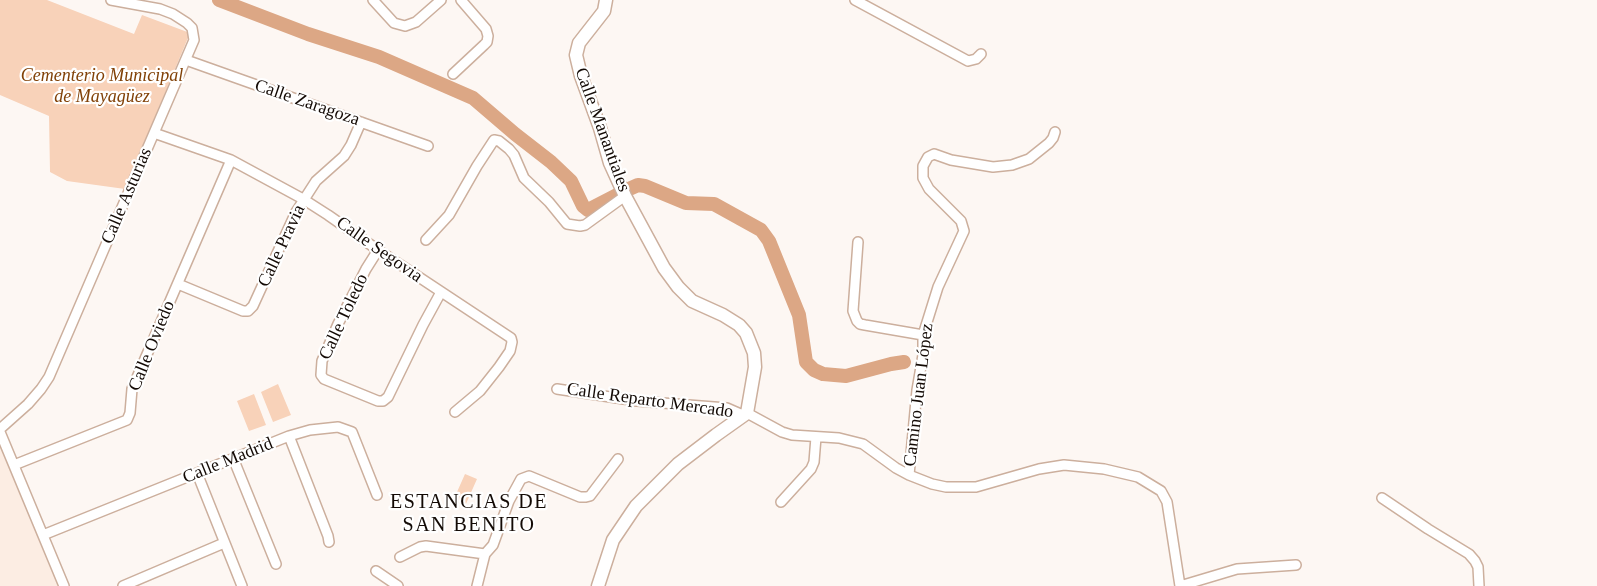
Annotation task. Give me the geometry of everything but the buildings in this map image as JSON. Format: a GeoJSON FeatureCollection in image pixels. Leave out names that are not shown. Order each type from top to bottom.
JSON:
{"type":"FeatureCollection","features":[{"type":"Feature","properties":{"kind":"street","name":"Calle Asturias"},"geometry":{"type":"LineString","coordinates":[[0,431],[42,389],[49,377],[194,40],[192,28],[173,14],[160,9],[111,0]]}},
{"type":"Feature","properties":{"kind":"street"},"geometry":{"type":"LineString","coordinates":[[373,0],[394,23],[405,26],[416,22],[441,0]]}},
{"type":"Feature","properties":{"kind":"street"},"geometry":{"type":"LineString","coordinates":[[453,74],[484,45],[488,36],[486,29],[461,0]]}},
{"type":"Feature","properties":{"kind":"street","name":"Calle Manantiales"},"geometry":{"type":"LineString","coordinates":[[606,0],[604,11],[579,43],[576,55],[610,163],[664,268],[678,287],[692,301],[723,315],[739,325],[746,333],[754,353],[755,367],[745,414]]}},
{"type":"Feature","properties":{"kind":"street"},"geometry":{"type":"LineString","coordinates":[[855,0],[968,61],[976,59],[981,54]]}},
{"type":"Feature","properties":{"kind":"street","name":"Calle Zaragoza"},"geometry":{"type":"LineString","coordinates":[[186,60],[428,147]]}},
{"type":"Feature","properties":{"kind":"street","name":"Calle Pravia"},"geometry":{"type":"LineString","coordinates":[[178,284],[243,311],[248,311],[254,306],[303,199],[316,181],[344,156],[361,122]]}},
{"type":"Feature","properties":{"kind":"street","name":"Camino Juan López"},"geometry":{"type":"LineString","coordinates":[[909,475],[917,390],[923,355],[923,335],[938,287],[964,231],[962,221],[929,189],[923,178],[923,166],[934,154],[951,160],[1002,168],[1029,159],[1049,143],[1056,132]]}},
{"type":"Feature","properties":{"kind":"street","name":"Calle Segovia"},"geometry":{"type":"LineString","coordinates":[[154,133],[231,160],[303,199],[506,334],[512,342],[510,351],[488,381],[467,403],[454,412]]}},
{"type":"Feature","properties":{"kind":"street"},"geometry":{"type":"LineString","coordinates":[[426,240],[449,215],[494,140],[509,149],[524,178],[549,202],[567,224],[585,225],[625,196]]}},
{"type":"Feature","properties":{"kind":"street","name":"Calle Oviedo"},"geometry":{"type":"LineString","coordinates":[[14,465],[127,420],[130,413],[132,389],[231,160]]}},
{"type":"Feature","properties":{"kind":"street"},"geometry":{"type":"LineString","coordinates":[[858,242],[853,311],[857,321],[860,324],[923,335]]}},
{"type":"Feature","properties":{"kind":"street","name":"Calle Toledo"},"geometry":{"type":"LineString","coordinates":[[378,250],[338,324],[322,361],[321,375],[324,379],[378,401],[384,401],[441,292]]}},
{"type":"Feature","properties":{"kind":"street","name":"Calle Reparto Mercado"},"geometry":{"type":"LineString","coordinates":[[557,388],[637,401],[727,408],[792,435],[848,439],[863,444],[909,475],[946,487],[976,487],[1038,469],[1064,465],[1104,469],[1138,477],[1161,491],[1167,502],[1180,586]]}},
{"type":"Feature","properties":{"kind":"street"},"geometry":{"type":"LineString","coordinates":[[598,586],[613,540],[636,506],[678,464],[745,414]]}},
{"type":"Feature","properties":{"kind":"street","name":"Calle Madrid"},"geometry":{"type":"LineString","coordinates":[[44,535],[289,436],[329,428],[338,427],[352,432],[378,495]]}},
{"type":"Feature","properties":{"kind":"street"},"geometry":{"type":"LineString","coordinates":[[0,431],[64,586]]}},
{"type":"Feature","properties":{"kind":"street"},"geometry":{"type":"LineString","coordinates":[[289,436],[329,542]]}},
{"type":"Feature","properties":{"kind":"street"},"geometry":{"type":"LineString","coordinates":[[781,502],[811,469],[814,462],[816,437]]}},
{"type":"Feature","properties":{"kind":"street"},"geometry":{"type":"LineString","coordinates":[[233,458],[276,564]]}},
{"type":"Feature","properties":{"kind":"street"},"geometry":{"type":"LineString","coordinates":[[477,586],[485,554],[493,545],[509,501],[521,479],[529,476],[580,497],[586,497],[590,496],[618,459]]}},
{"type":"Feature","properties":{"kind":"street"},"geometry":{"type":"LineString","coordinates":[[197,473],[242,586]]}},
{"type":"Feature","properties":{"kind":"street"},"geometry":{"type":"LineString","coordinates":[[1382,498],[1469,554],[1478,567],[1479,586]]}},
{"type":"Feature","properties":{"kind":"street"},"geometry":{"type":"LineString","coordinates":[[123,586],[225,543]]}},
{"type":"Feature","properties":{"kind":"street"},"geometry":{"type":"LineString","coordinates":[[400,556],[426,546],[485,554]]}},
{"type":"Feature","properties":{"kind":"street"},"geometry":{"type":"LineString","coordinates":[[1180,586],[1237,569],[1296,565]]}},
{"type":"Feature","properties":{"kind":"street"},"geometry":{"type":"LineString","coordinates":[[376,571],[398,586]]}},
{"type":"Feature","properties":{"kind":"shaded area"},"geometry":{"type":"Polygon","coordinates":[[[0,444],[52,572],[59,586],[0,586],[0,444]]]}},
{"type":"Feature","properties":{"kind":"green space","name":"Cementerio Municipal de Mayagüez"},"geometry":{"type":"Polygon","coordinates":[[[0,0],[47,0],[134,34],[142,15],[190,33],[125,189],[67,181],[50,172],[49,116],[0,95],[0,0]]]}},
{"type":"Feature","properties":{"kind":"green space"},"geometry":{"type":"Polygon","coordinates":[[[278,384],[291,415],[273,422],[261,392],[278,384]]]}},
{"type":"Feature","properties":{"kind":"green space"},"geometry":{"type":"Polygon","coordinates":[[[254,394],[266,425],[249,431],[237,401],[254,394]]]}},
{"type":"Feature","properties":{"kind":"green space"},"geometry":{"type":"Polygon","coordinates":[[[465,474],[477,479],[465,506],[453,501],[465,474]]]}},
{"type":"Feature","properties":{"kind":"waterway"},"geometry":{"type":"LineString","coordinates":[[219,0],[308,34],[379,57],[473,98],[571,181],[583,206],[588,210],[619,194]]}},
{"type":"Feature","properties":{"kind":"waterway"},"geometry":{"type":"LineString","coordinates":[[629,189],[638,185],[645,186],[686,203],[714,204],[761,230],[769,241],[799,315],[806,362],[814,370],[823,374],[846,376],[904,362]]}},
{"type":"Feature","properties":{"kind":"district","name":"ESTANCIAS DE SAN BENITO"},"geometry":{"type":"Point","coordinates":[469,514]}}]}
